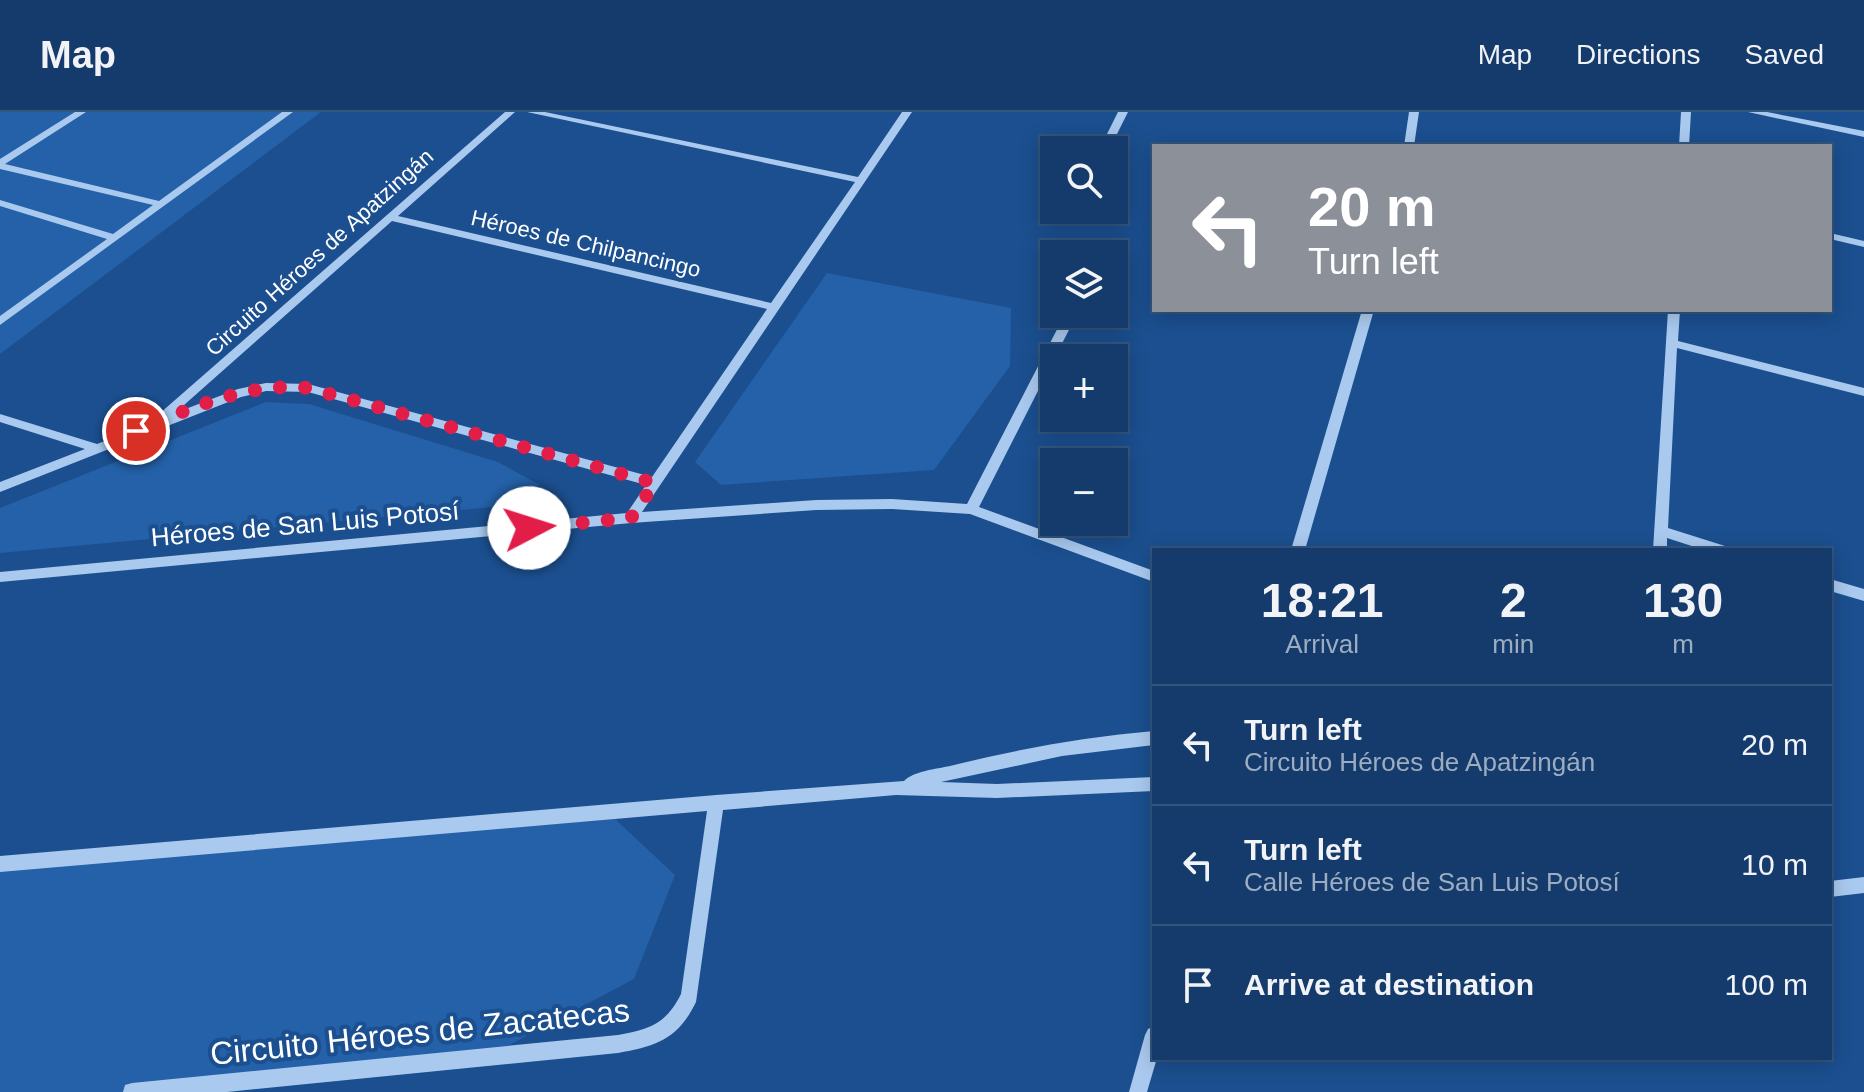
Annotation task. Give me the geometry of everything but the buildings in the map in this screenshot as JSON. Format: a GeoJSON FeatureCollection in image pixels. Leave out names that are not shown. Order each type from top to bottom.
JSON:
{"type":"FeatureCollection","features":[{"type":"Feature","properties":{"kind":"street"},"geometry":{"type":"LineString","coordinates":[[0,165],[81,112]]}},
{"type":"Feature","properties":{"kind":"street"},"geometry":{"type":"LineString","coordinates":[[0,321],[288,112]]}},
{"type":"Feature","properties":{"kind":"street","name":"Circuito Héroes de Apatzingán"},"geometry":{"type":"LineString","coordinates":[[156,423],[510,112]]}},
{"type":"Feature","properties":{"kind":"street"},"geometry":{"type":"LineString","coordinates":[[532,112],[861,180]]}},
{"type":"Feature","properties":{"kind":"street"},"geometry":{"type":"LineString","coordinates":[[631,518],[907,112]]}},
{"type":"Feature","properties":{"kind":"street"},"geometry":{"type":"LineString","coordinates":[[1111,136],[1123,112]]}},
{"type":"Feature","properties":{"kind":"street"},"geometry":{"type":"LineString","coordinates":[[1409,144],[1414,112]]}},
{"type":"Feature","properties":{"kind":"street"},"geometry":{"type":"LineString","coordinates":[[1684,144],[1686,112]]}},
{"type":"Feature","properties":{"kind":"street"},"geometry":{"type":"LineString","coordinates":[[1753,112],[1864,134]]}},
{"type":"Feature","properties":{"kind":"street"},"geometry":{"type":"LineString","coordinates":[[0,165],[161,204]]}},
{"type":"Feature","properties":{"kind":"street"},"geometry":{"type":"LineString","coordinates":[[0,203],[115,238]]}},
{"type":"Feature","properties":{"kind":"street","name":"Héroes de Chilpancingo"},"geometry":{"type":"LineString","coordinates":[[389,217],[774,307]]}},
{"type":"Feature","properties":{"kind":"street"},"geometry":{"type":"LineString","coordinates":[[1832,236],[1864,244]]}},
{"type":"Feature","properties":{"kind":"street"},"geometry":{"type":"LineString","coordinates":[[1299,548],[1367,312]]}},
{"type":"Feature","properties":{"kind":"street"},"geometry":{"type":"LineString","coordinates":[[1660,548],[1674,312]]}},
{"type":"Feature","properties":{"kind":"street"},"geometry":{"type":"LineString","coordinates":[[971,509],[1064,328]]}},
{"type":"Feature","properties":{"kind":"street"},"geometry":{"type":"LineString","coordinates":[[1672,343],[1864,392]]}},
{"type":"Feature","properties":{"kind":"street"},"geometry":{"type":"LineString","coordinates":[[0,487],[156,423],[266,387],[308,388],[655,483]]}},
{"type":"Feature","properties":{"kind":"street"},"geometry":{"type":"LineString","coordinates":[[0,418],[97,448]]}},
{"type":"Feature","properties":{"kind":"street","name":"Héroes de San Luis Potosí"},"geometry":{"type":"LineString","coordinates":[[0,577],[631,518],[816,505],[892,504],[971,509],[1152,576]]}},
{"type":"Feature","properties":{"kind":"street"},"geometry":{"type":"LineString","coordinates":[[1661,531],[1714,548]]}},
{"type":"Feature","properties":{"kind":"street"},"geometry":{"type":"LineString","coordinates":[[1832,586],[1864,595]]}},
{"type":"Feature","properties":{"kind":"street"},"geometry":{"type":"LineString","coordinates":[[896,788],[973,766],[1060,749],[1152,738]]}},
{"type":"Feature","properties":{"kind":"street"},"geometry":{"type":"LineString","coordinates":[[0,864],[896,788],[997,791],[1152,784]]}},
{"type":"Feature","properties":{"kind":"street","name":"Circuito Héroes de Zacatecas"},"geometry":{"type":"LineString","coordinates":[[132,1092],[618,1044],[646,1039],[667,1030],[680,1018],[690,996],[716,802]]}},
{"type":"Feature","properties":{"kind":"street"},"geometry":{"type":"LineString","coordinates":[[1832,889],[1864,885]]}},
{"type":"Feature","properties":{"kind":"street"},"geometry":{"type":"LineString","coordinates":[[1138,1092],[1152,1042]]}},
{"type":"Feature","properties":{"kind":"shaded area"},"geometry":{"type":"Polygon","coordinates":[[[0,112],[321,112],[0,354],[0,112]]]}},
{"type":"Feature","properties":{"kind":"shaded area"},"geometry":{"type":"Polygon","coordinates":[[[827,273],[1011,308],[1010,366],[934,470],[721,485],[695,462],[827,273]]]}},
{"type":"Feature","properties":{"kind":"shaded area"},"geometry":{"type":"Polygon","coordinates":[[[266,402],[309,404],[498,462],[540,485],[514,505],[0,553],[0,508],[266,402]]]}},
{"type":"Feature","properties":{"kind":"shaded area"},"geometry":{"type":"Polygon","coordinates":[[[615,819],[675,875],[634,979],[498,1051],[149,1092],[0,1092],[0,869],[615,819]]]}},
{"type":"Feature","properties":{"kind":"route"},"geometry":{"type":"LineString","coordinates":[[136,431],[238,393],[266,387],[308,388],[655,483],[631,518],[529,528]]}}]}
